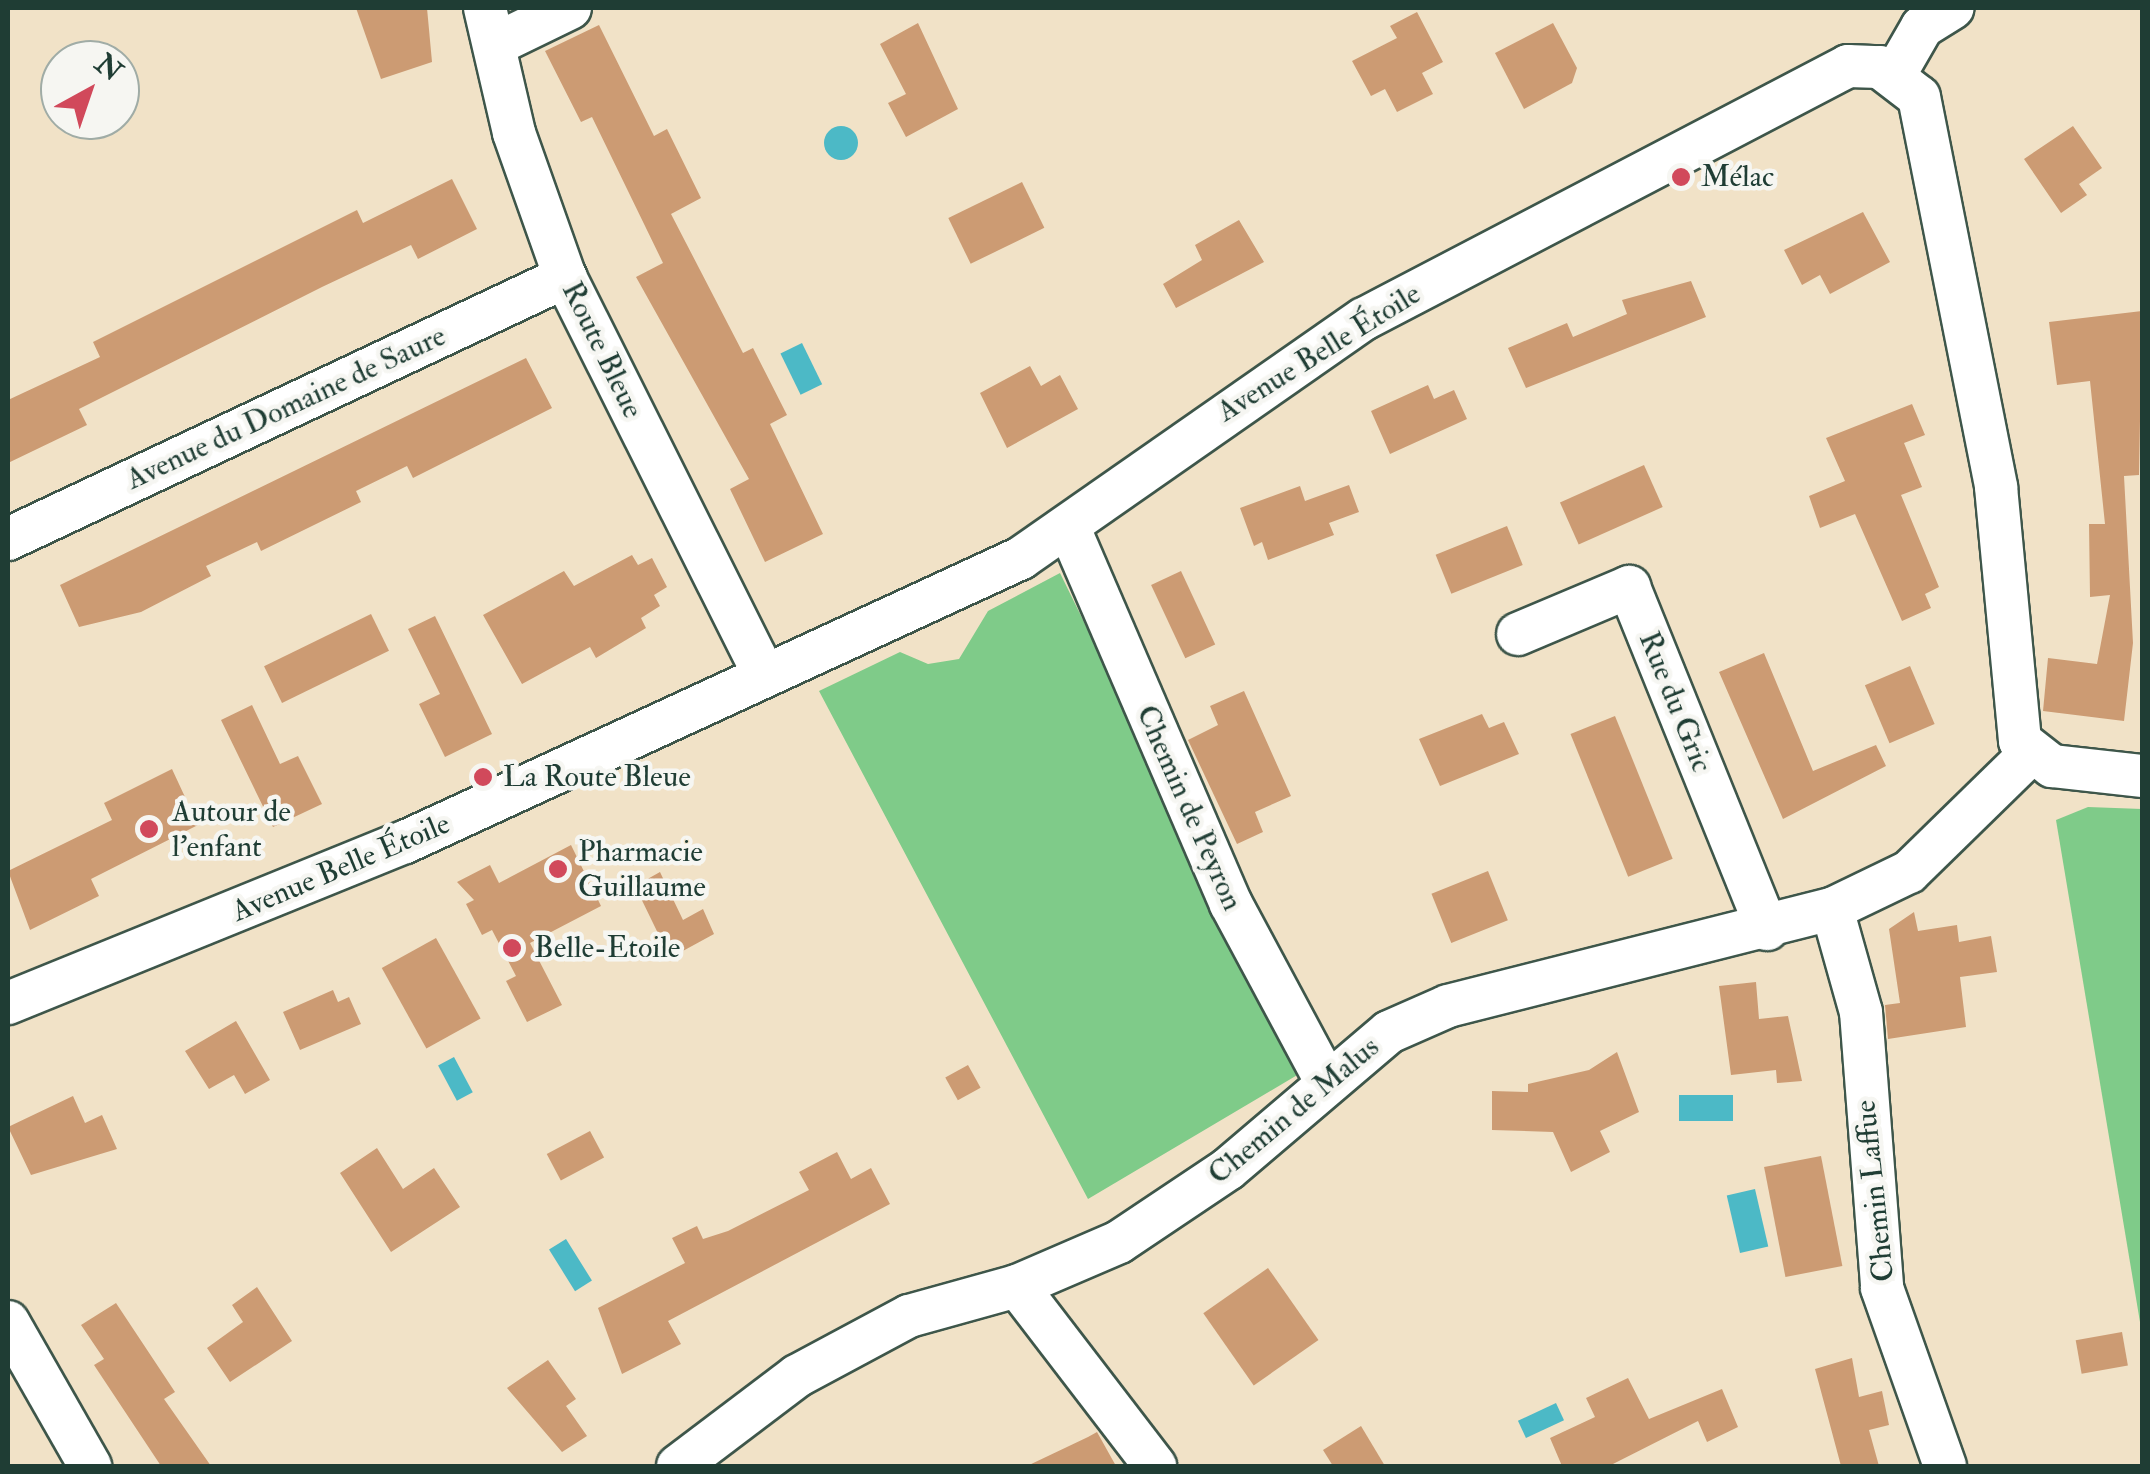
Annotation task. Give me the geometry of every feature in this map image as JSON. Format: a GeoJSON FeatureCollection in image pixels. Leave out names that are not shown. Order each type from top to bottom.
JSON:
{"type":"FeatureCollection","features":[{"type":"Feature","properties":{"kind":"street"},"geometry":{"type":"LineString","coordinates":[[491,26],[570,8]]}},
{"type":"Feature","properties":{"kind":"street"},"geometry":{"type":"LineString","coordinates":[[1937,11],[1895,74],[1918,97],[1996,488],[2014,727],[2030,754],[2052,766],[2142,776]]}},
{"type":"Feature","properties":{"kind":"street","name":"Route Bleue"},"geometry":{"type":"LineString","coordinates":[[491,26],[514,133],[566,277],[765,676]]}},
{"type":"Feature","properties":{"kind":"street","name":"Avenue Belle Étoile"},"geometry":{"type":"LineString","coordinates":[[8,1004],[297,889],[765,676],[1069,528],[1241,397],[1364,319],[1832,72],[1864,65],[1895,74]]}},
{"type":"Feature","properties":{"kind":"street","name":"Avenue du Domaine de Saure"},"geometry":{"type":"LineString","coordinates":[[8,539],[566,277]]}},
{"type":"Feature","properties":{"kind":"street","name":"Chemin de Peyron"},"geometry":{"type":"LineString","coordinates":[[1069,528],[1231,904],[1326,1080]]}},
{"type":"Feature","properties":{"kind":"street","name":"Rue du Gric"},"geometry":{"type":"LineString","coordinates":[[1518,634],[1629,587],[1767,929]]}},
{"type":"Feature","properties":{"kind":"street","name":"Chemin de Malus"},"geometry":{"type":"LineString","coordinates":[[678,1466],[796,1376],[910,1316],[1017,1286],[1119,1242],[1228,1169],[1326,1080],[1389,1032],[1448,1006],[1767,929],[1832,909],[1910,872],[2030,754]]}},
{"type":"Feature","properties":{"kind":"street","name":"Chemin Laffue"},"geometry":{"type":"LineString","coordinates":[[1832,909],[1862,1012],[1882,1288],[1945,1466]]}},
{"type":"Feature","properties":{"kind":"street"},"geometry":{"type":"LineString","coordinates":[[1017,1286],[1155,1466]]}},
{"type":"Feature","properties":{"kind":"street"},"geometry":{"type":"LineString","coordinates":[[8,1322],[90,1466]]}},
{"type":"Feature","properties":{"kind":"green space"},"geometry":{"type":"Polygon","coordinates":[[[1060,573],[1304,1071],[1088,1199],[819,691],[900,652],[928,664],[959,659],[988,611],[1060,573]]]}},
{"type":"Feature","properties":{"kind":"green space"},"geometry":{"type":"Polygon","coordinates":[[[2088,807],[2142,809],[2142,1334],[2056,820],[2088,807]]]}},
{"type":"Feature","properties":{"kind":"water"},"geometry":{"type":"Polygon","coordinates":[[[841,126],[853,131],[858,143],[853,155],[841,160],[829,155],[824,143],[829,131],[841,126]]]}},
{"type":"Feature","properties":{"kind":"water"},"geometry":{"type":"Polygon","coordinates":[[[802,343],[822,384],[801,395],[780,354],[802,343]]]}},
{"type":"Feature","properties":{"kind":"water"},"geometry":{"type":"Polygon","coordinates":[[[454,1057],[473,1092],[457,1101],[438,1065],[454,1057]]]}},
{"type":"Feature","properties":{"kind":"water"},"geometry":{"type":"Polygon","coordinates":[[[1679,1095],[1733,1095],[1733,1121],[1679,1121],[1679,1095]]]}},
{"type":"Feature","properties":{"kind":"water"},"geometry":{"type":"Polygon","coordinates":[[[1755,1189],[1768,1246],[1740,1253],[1727,1196],[1755,1189]]]}},
{"type":"Feature","properties":{"kind":"water"},"geometry":{"type":"Polygon","coordinates":[[[566,1239],[592,1281],[575,1291],[549,1250],[566,1239]]]}},
{"type":"Feature","properties":{"kind":"water"},"geometry":{"type":"Polygon","coordinates":[[[1556,1403],[1564,1420],[1526,1438],[1518,1421],[1556,1403]]]}},
{"type":"Feature","properties":{"kind":"building"},"geometry":{"type":"Polygon","coordinates":[[[356,8],[427,8],[432,62],[381,79],[356,8]]]}},
{"type":"Feature","properties":{"kind":"building"},"geometry":{"type":"Polygon","coordinates":[[[1417,12],[1443,62],[1422,73],[1433,94],[1397,112],[1385,89],[1371,96],[1352,61],[1397,38],[1390,26],[1417,12]]]}},
{"type":"Feature","properties":{"kind":"building"},"geometry":{"type":"Polygon","coordinates":[[[918,23],[958,109],[906,137],[888,103],[906,94],[880,44],[918,23]]]}},
{"type":"Feature","properties":{"kind":"building"},"geometry":{"type":"Polygon","coordinates":[[[1553,23],[1577,68],[1572,83],[1524,109],[1495,53],[1553,23]]]}},
{"type":"Feature","properties":{"kind":"building"},"geometry":{"type":"Polygon","coordinates":[[[599,25],[654,136],[667,129],[701,198],[671,214],[743,353],[753,348],[787,415],[770,424],[823,534],[765,562],[730,489],[749,479],[636,277],[663,263],[592,117],[581,122],[545,51],[599,25]]]}},
{"type":"Feature","properties":{"kind":"building"},"geometry":{"type":"Polygon","coordinates":[[[2073,126],[2102,168],[2079,184],[2087,195],[2061,213],[2024,159],[2073,126]]]}},
{"type":"Feature","properties":{"kind":"building"},"geometry":{"type":"Polygon","coordinates":[[[452,179],[477,229],[418,259],[411,245],[322,287],[79,409],[87,425],[8,463],[8,400],[100,357],[93,342],[357,210],[363,223],[452,179]]]}},
{"type":"Feature","properties":{"kind":"building"},"geometry":{"type":"Polygon","coordinates":[[[1022,182],[1044,228],[971,264],[948,218],[1022,182]]]}},
{"type":"Feature","properties":{"kind":"building"},"geometry":{"type":"Polygon","coordinates":[[[1863,212],[1890,262],[1830,294],[1820,275],[1802,285],[1784,250],[1863,212]]]}},
{"type":"Feature","properties":{"kind":"building"},"geometry":{"type":"Polygon","coordinates":[[[1239,220],[1264,262],[1176,308],[1163,284],[1202,260],[1195,245],[1239,220]]]}},
{"type":"Feature","properties":{"kind":"building"},"geometry":{"type":"Polygon","coordinates":[[[1691,281],[1706,317],[1526,388],[1508,348],[1567,323],[1573,337],[1627,314],[1622,300],[1691,281]]]}},
{"type":"Feature","properties":{"kind":"building"},"geometry":{"type":"Polygon","coordinates":[[[2142,311],[2139,475],[2124,476],[2133,643],[2124,721],[2043,711],[2048,658],[2097,664],[2110,595],[2090,597],[2089,524],[2105,524],[2090,381],[2057,385],[2049,322],[2142,311]]]}},
{"type":"Feature","properties":{"kind":"building"},"geometry":{"type":"Polygon","coordinates":[[[526,358],[552,408],[413,478],[407,466],[356,491],[361,502],[261,551],[257,542],[206,566],[211,576],[141,612],[79,627],[60,585],[526,358]]]}},
{"type":"Feature","properties":{"kind":"building"},"geometry":{"type":"Polygon","coordinates":[[[1030,366],[1041,386],[1060,375],[1078,409],[1007,448],[980,393],[1030,366]]]}},
{"type":"Feature","properties":{"kind":"building"},"geometry":{"type":"Polygon","coordinates":[[[1428,385],[1434,399],[1454,390],[1467,419],[1390,454],[1371,411],[1428,385]]]}},
{"type":"Feature","properties":{"kind":"building"},"geometry":{"type":"Polygon","coordinates":[[[1912,404],[1925,435],[1904,443],[1922,487],[1901,495],[1939,587],[1925,594],[1931,608],[1902,621],[1855,514],[1820,528],[1809,496],[1845,481],[1826,438],[1912,404]]]}},
{"type":"Feature","properties":{"kind":"building"},"geometry":{"type":"Polygon","coordinates":[[[1644,465],[1663,507],[1579,544],[1560,502],[1644,465]]]}},
{"type":"Feature","properties":{"kind":"building"},"geometry":{"type":"Polygon","coordinates":[[[1349,485],[1359,512],[1329,523],[1334,535],[1268,560],[1262,542],[1254,546],[1240,508],[1300,486],[1305,501],[1349,485]]]}},
{"type":"Feature","properties":{"kind":"building"},"geometry":{"type":"Polygon","coordinates":[[[1507,526],[1523,565],[1451,594],[1436,555],[1507,526]]]}},
{"type":"Feature","properties":{"kind":"building"},"geometry":{"type":"Polygon","coordinates":[[[632,555],[638,565],[652,558],[667,587],[654,595],[660,606],[641,618],[646,628],[596,658],[590,647],[522,684],[483,615],[564,571],[574,586],[632,555]]]}},
{"type":"Feature","properties":{"kind":"building"},"geometry":{"type":"Polygon","coordinates":[[[1181,571],[1215,644],[1185,658],[1151,585],[1181,571]]]}},
{"type":"Feature","properties":{"kind":"building"},"geometry":{"type":"Polygon","coordinates":[[[371,614],[389,651],[282,703],[264,666],[371,614]]]}},
{"type":"Feature","properties":{"kind":"building"},"geometry":{"type":"Polygon","coordinates":[[[435,616],[492,734],[445,757],[419,704],[440,694],[408,629],[435,616]]]}},
{"type":"Feature","properties":{"kind":"building"},"geometry":{"type":"Polygon","coordinates":[[[1764,653],[1813,771],[1876,745],[1886,766],[1783,819],[1719,672],[1764,653]]]}},
{"type":"Feature","properties":{"kind":"building"},"geometry":{"type":"Polygon","coordinates":[[[1910,666],[1935,724],[1890,743],[1865,685],[1910,666]]]}},
{"type":"Feature","properties":{"kind":"building"},"geometry":{"type":"Polygon","coordinates":[[[1244,691],[1291,796],[1255,812],[1263,832],[1237,844],[1188,740],[1218,725],[1210,706],[1244,691]]]}},
{"type":"Feature","properties":{"kind":"building"},"geometry":{"type":"Polygon","coordinates":[[[252,705],[280,764],[298,756],[322,804],[273,827],[221,720],[252,705]]]}},
{"type":"Feature","properties":{"kind":"building"},"geometry":{"type":"Polygon","coordinates":[[[1482,714],[1489,728],[1504,722],[1519,754],[1440,786],[1419,739],[1482,714]]]}},
{"type":"Feature","properties":{"kind":"building"},"geometry":{"type":"Polygon","coordinates":[[[1615,716],[1673,859],[1628,877],[1570,734],[1615,716]]]}},
{"type":"Feature","properties":{"kind":"building"},"geometry":{"type":"Polygon","coordinates":[[[172,769],[198,825],[91,879],[99,896],[30,930],[8,871],[112,820],[104,803],[172,769]]]}},
{"type":"Feature","properties":{"kind":"building"},"geometry":{"type":"Polygon","coordinates":[[[571,845],[601,906],[530,943],[562,1005],[527,1022],[506,981],[516,976],[492,930],[482,935],[466,904],[474,900],[457,882],[490,865],[499,883],[571,845]]]}},
{"type":"Feature","properties":{"kind":"building"},"geometry":{"type":"Polygon","coordinates":[[[1488,871],[1508,920],[1451,943],[1431,894],[1488,871]]]}},
{"type":"Feature","properties":{"kind":"building"},"geometry":{"type":"Polygon","coordinates":[[[660,872],[683,920],[703,909],[714,934],[670,958],[635,886],[660,872]]]}},
{"type":"Feature","properties":{"kind":"building"},"geometry":{"type":"Polygon","coordinates":[[[1914,912],[1918,931],[1957,925],[1959,942],[1991,936],[1997,972],[1960,977],[1966,1027],[1888,1039],[1885,1005],[1900,1003],[1889,929],[1914,912]]]}},
{"type":"Feature","properties":{"kind":"building"},"geometry":{"type":"Polygon","coordinates":[[[436,938],[481,1018],[426,1049],[382,968],[436,938]]]}},
{"type":"Feature","properties":{"kind":"building"},"geometry":{"type":"Polygon","coordinates":[[[1756,982],[1759,1019],[1788,1016],[1802,1081],[1777,1083],[1776,1070],[1731,1075],[1719,986],[1756,982]]]}},
{"type":"Feature","properties":{"kind":"building"},"geometry":{"type":"Polygon","coordinates":[[[333,990],[338,1002],[349,997],[361,1024],[300,1050],[283,1012],[333,990]]]}},
{"type":"Feature","properties":{"kind":"building"},"geometry":{"type":"Polygon","coordinates":[[[236,1021],[270,1080],[245,1094],[234,1075],[209,1089],[185,1051],[236,1021]]]}},
{"type":"Feature","properties":{"kind":"building"},"geometry":{"type":"Polygon","coordinates":[[[1617,1052],[1639,1112],[1600,1131],[1610,1152],[1571,1172],[1553,1132],[1492,1130],[1492,1091],[1528,1092],[1528,1084],[1589,1070],[1617,1052]]]}},
{"type":"Feature","properties":{"kind":"building"},"geometry":{"type":"Polygon","coordinates":[[[968,1065],[981,1088],[958,1100],[945,1078],[968,1065]]]}},
{"type":"Feature","properties":{"kind":"building"},"geometry":{"type":"Polygon","coordinates":[[[73,1096],[85,1123],[102,1115],[117,1149],[31,1175],[8,1127],[73,1096]]]}},
{"type":"Feature","properties":{"kind":"building"},"geometry":{"type":"Polygon","coordinates":[[[590,1131],[604,1157],[561,1180],[547,1154],[590,1131]]]}},
{"type":"Feature","properties":{"kind":"building"},"geometry":{"type":"Polygon","coordinates":[[[377,1148],[403,1189],[434,1168],[460,1207],[391,1252],[340,1173],[377,1148]]]}},
{"type":"Feature","properties":{"kind":"building"},"geometry":{"type":"Polygon","coordinates":[[[837,1152],[851,1179],[871,1168],[890,1204],[668,1321],[681,1344],[622,1374],[598,1308],[685,1263],[672,1238],[697,1226],[703,1239],[728,1231],[809,1190],[799,1172],[837,1152]]]}},
{"type":"Feature","properties":{"kind":"building"},"geometry":{"type":"Polygon","coordinates":[[[1821,1156],[1842,1266],[1785,1277],[1764,1167],[1821,1156]]]}},
{"type":"Feature","properties":{"kind":"building"},"geometry":{"type":"Polygon","coordinates":[[[1268,1268],[1318,1340],[1254,1385],[1203,1313],[1268,1268]]]}},
{"type":"Feature","properties":{"kind":"building"},"geometry":{"type":"Polygon","coordinates":[[[257,1287],[292,1341],[230,1382],[207,1348],[243,1322],[232,1305],[257,1287]]]}},
{"type":"Feature","properties":{"kind":"building"},"geometry":{"type":"Polygon","coordinates":[[[116,1303],[175,1392],[164,1399],[211,1466],[161,1466],[94,1365],[104,1359],[81,1325],[116,1303]]]}},
{"type":"Feature","properties":{"kind":"building"},"geometry":{"type":"Polygon","coordinates":[[[2122,1332],[2128,1365],[2082,1374],[2076,1340],[2122,1332]]]}},
{"type":"Feature","properties":{"kind":"building"},"geometry":{"type":"Polygon","coordinates":[[[1852,1358],[1859,1397],[1882,1391],[1889,1425],[1869,1430],[1879,1466],[1841,1466],[1815,1369],[1852,1358]]]}},
{"type":"Feature","properties":{"kind":"building"},"geometry":{"type":"Polygon","coordinates":[[[548,1360],[576,1399],[566,1406],[587,1436],[562,1452],[507,1388],[548,1360]]]}},
{"type":"Feature","properties":{"kind":"building"},"geometry":{"type":"Polygon","coordinates":[[[1628,1378],[1649,1419],[1722,1389],[1738,1427],[1707,1442],[1698,1421],[1609,1466],[1562,1466],[1550,1438],[1595,1417],[1586,1398],[1628,1378]]]}},
{"type":"Feature","properties":{"kind":"building"},"geometry":{"type":"Polygon","coordinates":[[[1361,1426],[1385,1466],[1333,1466],[1323,1450],[1361,1426]]]}},
{"type":"Feature","properties":{"kind":"building"},"geometry":{"type":"Polygon","coordinates":[[[1097,1432],[1116,1466],[1027,1466],[1088,1437],[1097,1432]]]}},
{"type":"Feature","properties":{"kind":"place","name":"Mélac"},"geometry":{"type":"Point","coordinates":[1681,177]}},
{"type":"Feature","properties":{"kind":"place","name":"La Route Bleue"},"geometry":{"type":"Point","coordinates":[483,777]}},
{"type":"Feature","properties":{"kind":"place","name":"Autour de l'enfant"},"geometry":{"type":"Point","coordinates":[149,829]}},
{"type":"Feature","properties":{"kind":"place","name":"Pharmacie Guillaume"},"geometry":{"type":"Point","coordinates":[558,869]}},
{"type":"Feature","properties":{"kind":"place","name":"Belle-Etoile"},"geometry":{"type":"Point","coordinates":[512,948]}}]}
